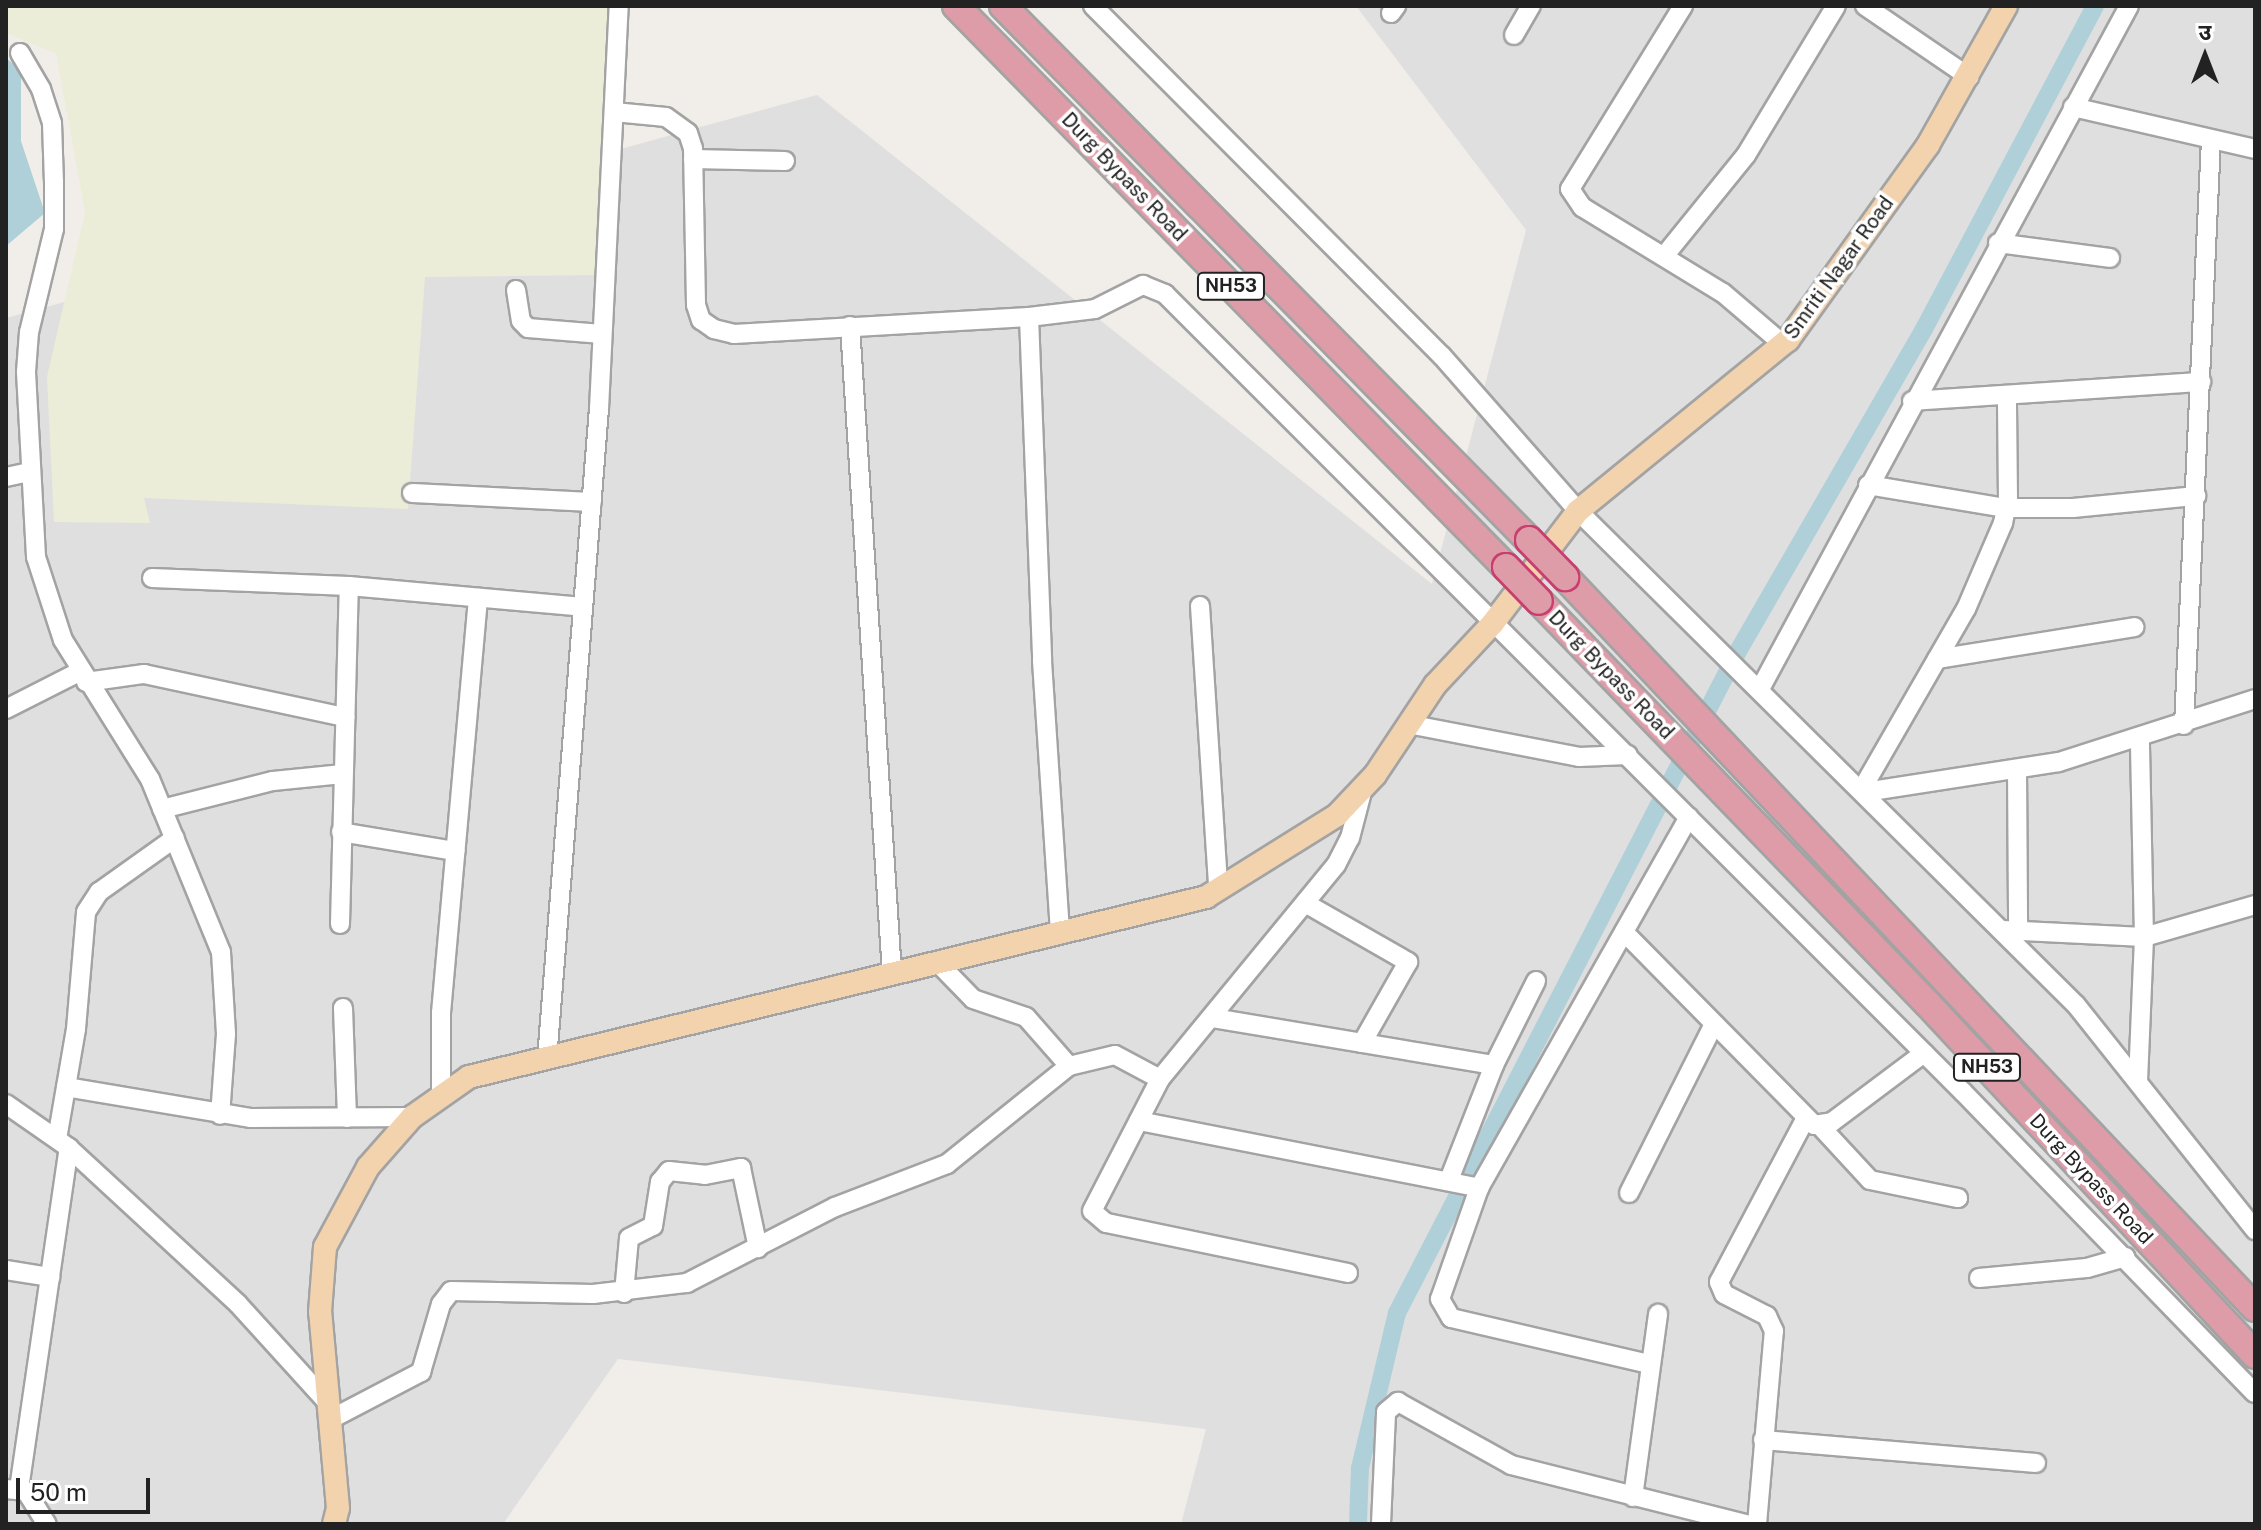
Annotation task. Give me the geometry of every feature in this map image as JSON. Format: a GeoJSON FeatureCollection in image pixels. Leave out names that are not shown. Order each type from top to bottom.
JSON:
{"type":"FeatureCollection","features":[{"type":"Feature","properties":{"kind":"highway","name":"Durg Bypass Road"},"geometry":{"type":"LineString","coordinates":[[956,6],[1659,723],[2255,1355]]}},
{"type":"Feature","properties":{"kind":"highway","name":"Durg Bypass Road"},"geometry":{"type":"LineString","coordinates":[[1003,6],[1675,688],[2255,1308]]}},
{"type":"Feature","properties":{"kind":"main road","name":"Smriti Nagar Road"},"geometry":{"type":"LineString","coordinates":[[334,1524],[338,1508],[320,1312],[325,1247],[368,1167],[412,1117],[469,1077],[1206,897],[1337,815],[1363,788],[1461,652],[1493,623],[1578,511],[1783,344],[1928,145],[1969,77],[2006,6]]}},
{"type":"Feature","properties":{"kind":"street"},"geometry":{"type":"LineString","coordinates":[[547,1059],[592,502],[619,6]]}},
{"type":"Feature","properties":{"kind":"street"},"geometry":{"type":"LineString","coordinates":[[1093,6],[1442,356],[1578,511],[2010,931],[2076,1005],[2255,1230]]}},
{"type":"Feature","properties":{"kind":"street"},"geometry":{"type":"LineString","coordinates":[[1514,35],[1531,6]]}},
{"type":"Feature","properties":{"kind":"street"},"geometry":{"type":"LineString","coordinates":[[1683,6],[1570,189],[1582,207],[1723,293],[1783,344]]}},
{"type":"Feature","properties":{"kind":"street"},"geometry":{"type":"LineString","coordinates":[[1665,255],[1746,155],[1836,6]]}},
{"type":"Feature","properties":{"kind":"street"},"geometry":{"type":"LineString","coordinates":[[1865,6],[1969,77]]}},
{"type":"Feature","properties":{"kind":"street"},"geometry":{"type":"LineString","coordinates":[[1760,689],[1912,401],[2129,6]]}},
{"type":"Feature","properties":{"kind":"street"},"geometry":{"type":"LineString","coordinates":[[20,53],[52,123],[54,182],[54,229],[29,332],[26,372],[36,557],[48,600],[82,677],[150,779],[221,952],[226,1034],[220,1115]]}},
{"type":"Feature","properties":{"kind":"street"},"geometry":{"type":"LineString","coordinates":[[2073,107],[2255,149]]}},
{"type":"Feature","properties":{"kind":"street"},"geometry":{"type":"LineString","coordinates":[[614,112],[679,122],[688,133],[693,159],[696,305],[701,320],[734,334],[1029,317],[1095,309],[1143,285],[1165,294],[1924,1053],[2255,1393]]}},
{"type":"Feature","properties":{"kind":"street"},"geometry":{"type":"LineString","coordinates":[[2184,725],[2211,140]]}},
{"type":"Feature","properties":{"kind":"street"},"geometry":{"type":"LineString","coordinates":[[693,159],[785,161]]}},
{"type":"Feature","properties":{"kind":"street"},"geometry":{"type":"LineString","coordinates":[[1998,243],[2110,258]]}},
{"type":"Feature","properties":{"kind":"street"},"geometry":{"type":"LineString","coordinates":[[516,290],[521,321],[528,328],[602,334]]}},
{"type":"Feature","properties":{"kind":"street"},"geometry":{"type":"LineString","coordinates":[[1029,317],[1042,661],[1060,932]]}},
{"type":"Feature","properties":{"kind":"street"},"geometry":{"type":"LineString","coordinates":[[850,326],[892,974]]}},
{"type":"Feature","properties":{"kind":"street"},"geometry":{"type":"LineString","coordinates":[[1912,401],[2201,382]]}},
{"type":"Feature","properties":{"kind":"street"},"geometry":{"type":"LineString","coordinates":[[1863,791],[1966,609],[2006,508],[2007,397]]}},
{"type":"Feature","properties":{"kind":"street"},"geometry":{"type":"LineString","coordinates":[[6,477],[30,472]]}},
{"type":"Feature","properties":{"kind":"street"},"geometry":{"type":"LineString","coordinates":[[1868,485],[2006,508],[2073,508],[2196,496]]}},
{"type":"Feature","properties":{"kind":"street"},"geometry":{"type":"LineString","coordinates":[[412,493],[592,502]]}},
{"type":"Feature","properties":{"kind":"street"},"geometry":{"type":"LineString","coordinates":[[152,578],[349,586],[583,607]]}},
{"type":"Feature","properties":{"kind":"street"},"geometry":{"type":"LineString","coordinates":[[340,924],[349,586]]}},
{"type":"Feature","properties":{"kind":"street"},"geometry":{"type":"LineString","coordinates":[[441,1097],[441,1013],[478,598]]}},
{"type":"Feature","properties":{"kind":"street"},"geometry":{"type":"LineString","coordinates":[[1200,606],[1218,888]]}},
{"type":"Feature","properties":{"kind":"street"},"geometry":{"type":"LineString","coordinates":[[1937,659],[2134,627]]}},
{"type":"Feature","properties":{"kind":"street"},"geometry":{"type":"LineString","coordinates":[[6,709],[82,677],[144,674],[244,700],[345,717]]}},
{"type":"Feature","properties":{"kind":"street"},"geometry":{"type":"LineString","coordinates":[[1863,791],[2017,769],[2140,738],[2255,699]]}},
{"type":"Feature","properties":{"kind":"street"},"geometry":{"type":"LineString","coordinates":[[1408,724],[1579,757],[1628,755]]}},
{"type":"Feature","properties":{"kind":"street"},"geometry":{"type":"LineString","coordinates":[[2138,1081],[2144,937],[2140,738]]}},
{"type":"Feature","properties":{"kind":"street"},"geometry":{"type":"LineString","coordinates":[[2010,931],[2017,769]]}},
{"type":"Feature","properties":{"kind":"street"},"geometry":{"type":"LineString","coordinates":[[162,809],[273,781],[343,774]]}},
{"type":"Feature","properties":{"kind":"street"},"geometry":{"type":"LineString","coordinates":[[1348,1273],[1098,1219],[1092,1204],[1160,1079],[1213,1018],[1344,853],[1363,788]]}},
{"type":"Feature","properties":{"kind":"street"},"geometry":{"type":"LineString","coordinates":[[1649,1364],[1445,1315],[1440,1299],[1479,1188],[1689,817]]}},
{"type":"Feature","properties":{"kind":"street"},"geometry":{"type":"LineString","coordinates":[[341,832],[455,851]]}},
{"type":"Feature","properties":{"kind":"street"},"geometry":{"type":"LineString","coordinates":[[47,1524],[32,1497],[12,1489],[50,1277],[66,1087],[86,912],[99,892],[175,838]]}},
{"type":"Feature","properties":{"kind":"street"},"geometry":{"type":"LineString","coordinates":[[1305,903],[1408,962],[1362,1043]]}},
{"type":"Feature","properties":{"kind":"street"},"geometry":{"type":"LineString","coordinates":[[2010,931],[2144,937],[2255,905]]}},
{"type":"Feature","properties":{"kind":"street"},"geometry":{"type":"LineString","coordinates":[[1624,932],[1870,1180],[1958,1198]]}},
{"type":"Feature","properties":{"kind":"street"},"geometry":{"type":"LineString","coordinates":[[938,963],[973,999],[1026,1017],[1069,1066]]}},
{"type":"Feature","properties":{"kind":"street"},"geometry":{"type":"LineString","coordinates":[[1449,1180],[1494,1065],[1536,981]]}},
{"type":"Feature","properties":{"kind":"street"},"geometry":{"type":"LineString","coordinates":[[343,1008],[347,1118]]}},
{"type":"Feature","properties":{"kind":"street"},"geometry":{"type":"LineString","coordinates":[[1213,1018],[1494,1065]]}},
{"type":"Feature","properties":{"kind":"street"},"geometry":{"type":"LineString","coordinates":[[1629,1193],[1714,1024]]}},
{"type":"Feature","properties":{"kind":"street"},"geometry":{"type":"LineString","coordinates":[[1757,1524],[1772,1323],[1724,1294],[1719,1282],[1813,1122],[1924,1053]]}},
{"type":"Feature","properties":{"kind":"street"},"geometry":{"type":"LineString","coordinates":[[6,1104],[63,1144],[238,1304],[330,1412],[421,1372],[441,1304],[451,1291],[624,1293],[687,1283],[835,1207],[947,1164],[1069,1066],[1115,1055],[1160,1079]]}},
{"type":"Feature","properties":{"kind":"street"},"geometry":{"type":"LineString","coordinates":[[66,1087],[220,1115],[412,1117]]}},
{"type":"Feature","properties":{"kind":"street"},"geometry":{"type":"LineString","coordinates":[[1139,1121],[1479,1188]]}},
{"type":"Feature","properties":{"kind":"street"},"geometry":{"type":"LineString","coordinates":[[624,1293],[629,1238],[653,1226],[660,1182],[673,1170],[705,1175],[741,1168],[758,1248]]}},
{"type":"Feature","properties":{"kind":"street"},"geometry":{"type":"LineString","coordinates":[[1979,1278],[2087,1268],[2125,1257]]}},
{"type":"Feature","properties":{"kind":"street"},"geometry":{"type":"LineString","coordinates":[[6,1270],[50,1277]]}},
{"type":"Feature","properties":{"kind":"street"},"geometry":{"type":"LineString","coordinates":[[1633,1497],[1658,1314]]}},
{"type":"Feature","properties":{"kind":"street"},"geometry":{"type":"LineString","coordinates":[[1381,1524],[1386,1412],[1398,1402],[1511,1465],[1745,1524]]}},
{"type":"Feature","properties":{"kind":"street"},"geometry":{"type":"LineString","coordinates":[[1763,1440],[2036,1463]]}},
{"type":"Feature","properties":{"kind":"shaded area"},"geometry":{"type":"Polygon","coordinates":[[[1356,6],[2255,6],[2255,1524],[1181,1524],[1206,1429],[618,1359],[503,1524],[6,1524],[6,318],[817,95],[1432,584],[1526,230],[1356,6]]]}},
{"type":"Feature","properties":{"kind":"green space"},"geometry":{"type":"Polygon","coordinates":[[[6,6],[613,6],[606,275],[425,277],[408,509],[144,498],[150,523],[54,522],[47,377],[85,212],[56,54],[6,33],[6,6]]]}},
{"type":"Feature","properties":{"kind":"water"},"geometry":{"type":"Polygon","coordinates":[[[6,58],[21,70],[21,141],[45,213],[6,246],[6,58]]]}},
{"type":"Feature","properties":{"kind":"waterway"},"geometry":{"type":"LineString","coordinates":[[1466,1179],[1737,653],[1924,329],[2095,6]]}},
{"type":"Feature","properties":{"kind":"waterway"},"geometry":{"type":"LineString","coordinates":[[1358,1524],[1360,1468],[1397,1313],[1460,1191]]}}]}
